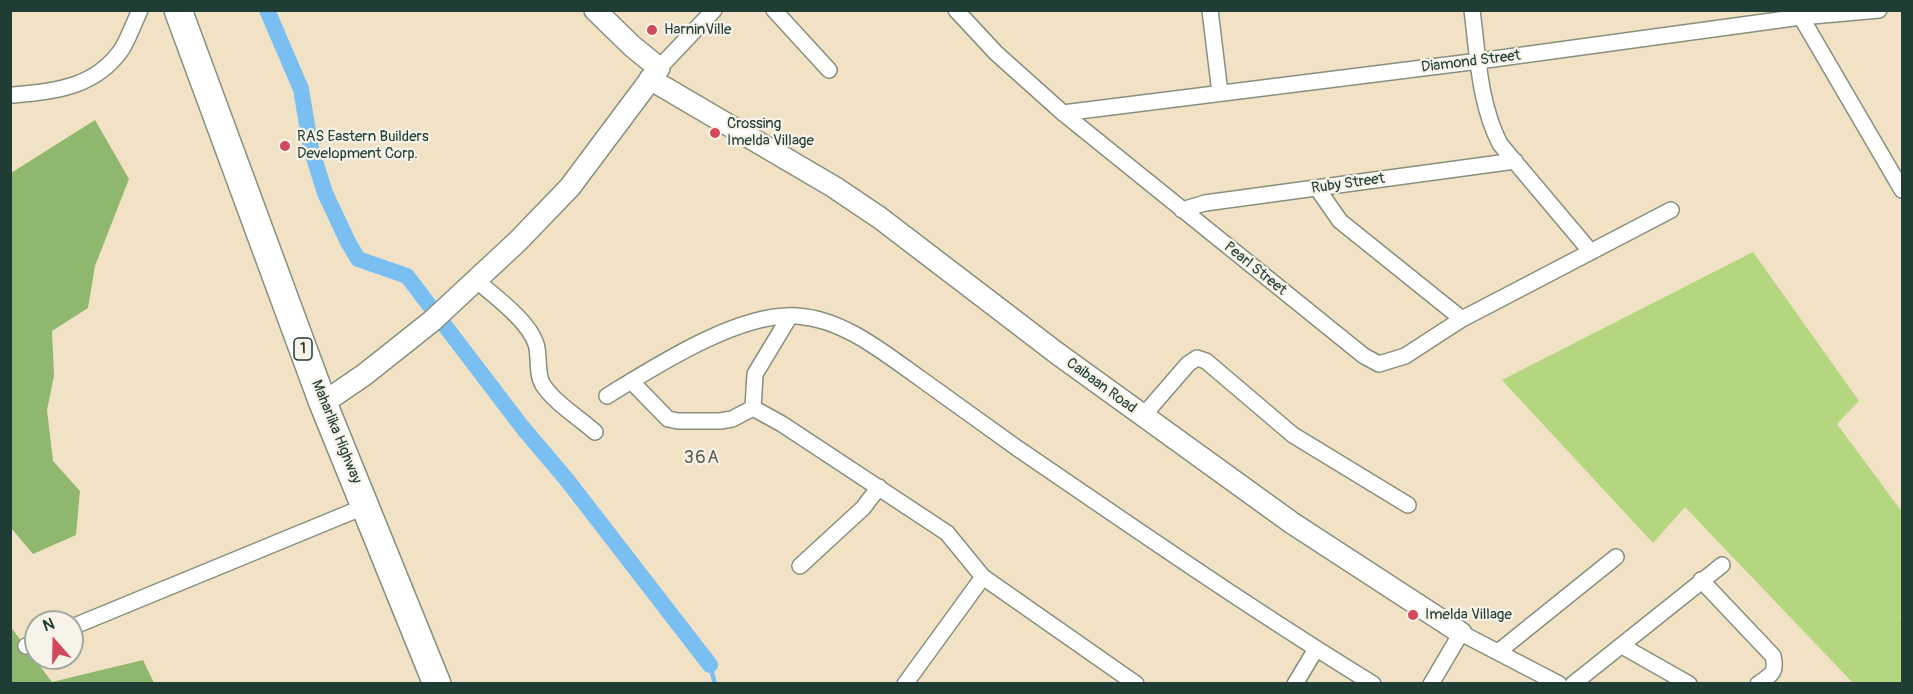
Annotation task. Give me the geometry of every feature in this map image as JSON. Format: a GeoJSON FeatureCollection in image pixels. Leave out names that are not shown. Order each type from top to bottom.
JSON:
{"type":"FeatureCollection","features":[{"type":"Feature","properties":{"kind":"highway","name":"Maharlika Highway"},"geometry":{"type":"LineString","coordinates":[[178,10],[323,403],[437,684]]}},
{"type":"Feature","properties":{"kind":"street"},"geometry":{"type":"LineString","coordinates":[[13,95],[61,90],[84,82],[103,69],[122,49],[140,10]]}},
{"type":"Feature","properties":{"kind":"street","name":"Caibaan Road"},"geometry":{"type":"LineString","coordinates":[[595,10],[632,46],[655,73],[871,212],[988,302],[1292,523],[1461,633],[1559,684]]}},
{"type":"Feature","properties":{"kind":"street"},"geometry":{"type":"LineString","coordinates":[[323,403],[364,375],[432,321],[518,241],[570,187],[655,73],[714,10]]}},
{"type":"Feature","properties":{"kind":"street"},"geometry":{"type":"LineString","coordinates":[[774,10],[829,70]]}},
{"type":"Feature","properties":{"kind":"street","name":"Pearl Street"},"geometry":{"type":"LineString","coordinates":[[956,10],[996,53],[1063,113],[1364,356],[1379,364],[1405,356],[1462,319],[1671,210]]}},
{"type":"Feature","properties":{"kind":"street"},"geometry":{"type":"LineString","coordinates":[[1210,10],[1220,93]]}},
{"type":"Feature","properties":{"kind":"street"},"geometry":{"type":"LineString","coordinates":[[1472,10],[1485,106],[1491,126],[1500,144],[1591,252]]}},
{"type":"Feature","properties":{"kind":"street","name":"Diamond Street"},"geometry":{"type":"LineString","coordinates":[[1063,113],[1479,61],[1801,17],[1879,10]]}},
{"type":"Feature","properties":{"kind":"street"},"geometry":{"type":"LineString","coordinates":[[1801,17],[1902,190]]}},
{"type":"Feature","properties":{"kind":"street","name":"Ruby Street"},"geometry":{"type":"LineString","coordinates":[[1182,210],[1205,202],[1515,161]]}},
{"type":"Feature","properties":{"kind":"street"},"geometry":{"type":"LineString","coordinates":[[1317,188],[1340,221],[1462,319]]}},
{"type":"Feature","properties":{"kind":"street"},"geometry":{"type":"LineString","coordinates":[[476,280],[528,330],[536,344],[541,382],[548,392],[595,432]]}},
{"type":"Feature","properties":{"kind":"street"},"geometry":{"type":"LineString","coordinates":[[607,396],[705,341],[754,321],[774,316],[799,316],[836,325],[875,348],[1016,447],[1316,649],[1372,684]]}},
{"type":"Feature","properties":{"kind":"street"},"geometry":{"type":"LineString","coordinates":[[753,408],[755,374],[790,316]]}},
{"type":"Feature","properties":{"kind":"street"},"geometry":{"type":"LineString","coordinates":[[1143,416],[1188,364],[1197,358],[1206,361],[1293,435],[1408,505]]}},
{"type":"Feature","properties":{"kind":"street"},"geometry":{"type":"LineString","coordinates":[[631,381],[668,419],[720,421],[732,419],[753,408]]}},
{"type":"Feature","properties":{"kind":"street"},"geometry":{"type":"LineString","coordinates":[[753,408],[782,424],[947,533],[983,577],[1136,684]]}},
{"type":"Feature","properties":{"kind":"street"},"geometry":{"type":"LineString","coordinates":[[800,566],[863,508],[879,487]]}},
{"type":"Feature","properties":{"kind":"street"},"geometry":{"type":"LineString","coordinates":[[84,622],[366,506]]}},
{"type":"Feature","properties":{"kind":"street"},"geometry":{"type":"LineString","coordinates":[[1498,652],[1616,557]]}},
{"type":"Feature","properties":{"kind":"street"},"geometry":{"type":"LineString","coordinates":[[1573,684],[1722,565]]}},
{"type":"Feature","properties":{"kind":"street"},"geometry":{"type":"LineString","coordinates":[[905,684],[983,577]]}},
{"type":"Feature","properties":{"kind":"street"},"geometry":{"type":"LineString","coordinates":[[1701,580],[1773,656],[1775,666],[1772,675],[1758,684]]}},
{"type":"Feature","properties":{"kind":"street"},"geometry":{"type":"LineString","coordinates":[[1431,684],[1461,633]]}},
{"type":"Feature","properties":{"kind":"street"},"geometry":{"type":"LineString","coordinates":[[1622,646],[1689,684]]}},
{"type":"Feature","properties":{"kind":"street"},"geometry":{"type":"LineString","coordinates":[[1295,684],[1316,649]]}},
{"type":"Feature","properties":{"kind":"green space"},"geometry":{"type":"Polygon","coordinates":[[[95,120],[129,179],[95,266],[88,308],[52,331],[54,376],[47,410],[53,461],[80,491],[76,535],[33,554],[11,528],[11,173],[95,120]]]}},
{"type":"Feature","properties":{"kind":"green space"},"geometry":{"type":"Polygon","coordinates":[[[1753,252],[1859,401],[1837,424],[1902,512],[1902,615],[1900,617],[1902,621],[1902,683],[1853,683],[1685,507],[1653,543],[1502,380],[1753,252]]]}},
{"type":"Feature","properties":{"kind":"green space"},"geometry":{"type":"Polygon","coordinates":[[[10,626],[24,645],[24,670],[43,670],[52,682],[143,660],[154,683],[11,683],[10,626]]]}},
{"type":"Feature","properties":{"kind":"waterway"},"geometry":{"type":"LineString","coordinates":[[267,10],[301,89],[311,148],[325,193],[358,259],[407,276],[523,428],[567,480],[710,665]]}},
{"type":"Feature","properties":{"kind":"waterway"},"geometry":{"type":"LineString","coordinates":[[710,665],[715,684]]}},
{"type":"Feature","properties":{"kind":"place","name":"HarninVille"},"geometry":{"type":"Point","coordinates":[652,30]}},
{"type":"Feature","properties":{"kind":"place","name":"Crossing Imelda Village"},"geometry":{"type":"Point","coordinates":[715,133]}},
{"type":"Feature","properties":{"kind":"place","name":"RAS Eastern Builders Development Corp."},"geometry":{"type":"Point","coordinates":[285,146]}},
{"type":"Feature","properties":{"kind":"place","name":"Imelda Village"},"geometry":{"type":"Point","coordinates":[1413,615]}},
{"type":"Feature","properties":{"kind":"district","name":"36A"},"geometry":{"type":"Point","coordinates":[702,458]}}]}
